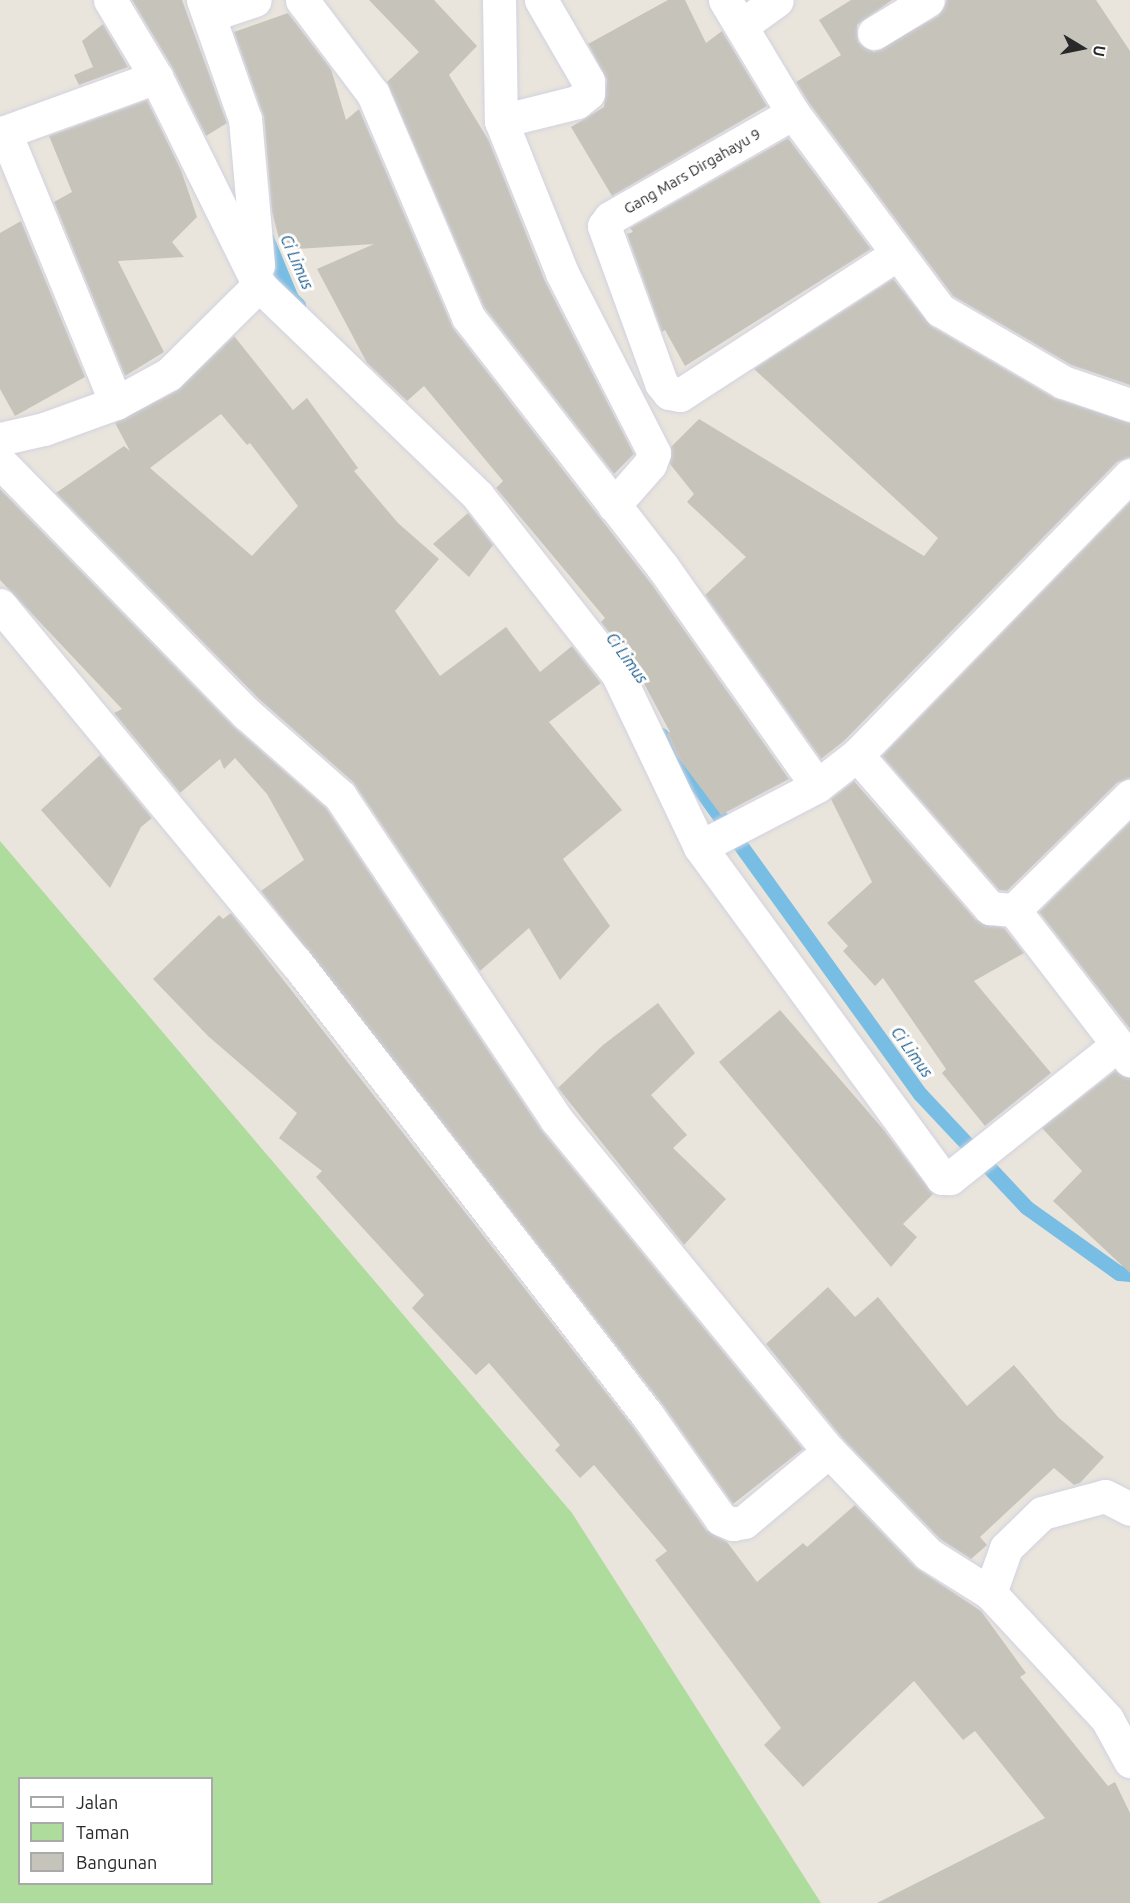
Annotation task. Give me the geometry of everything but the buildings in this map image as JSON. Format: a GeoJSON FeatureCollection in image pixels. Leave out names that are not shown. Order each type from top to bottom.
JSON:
{"type":"FeatureCollection","features":[{"type":"Feature","properties":{"kind":"street"},"geometry":{"type":"LineString","coordinates":[[110,0],[156,76],[260,285],[478,496],[617,673],[700,847],[942,1178],[950,1179],[1123,1053],[1014,910],[990,908],[857,755]]}},
{"type":"Feature","properties":{"kind":"street"},"geometry":{"type":"LineString","coordinates":[[255,0],[207,7],[245,119],[260,285]]}},
{"type":"Feature","properties":{"kind":"street"},"geometry":{"type":"LineString","coordinates":[[302,0],[374,94],[468,317],[614,505],[817,786]]}},
{"type":"Feature","properties":{"kind":"street"},"geometry":{"type":"LineString","coordinates":[[499,0],[501,121],[562,273],[654,453],[650,464],[614,505]]}},
{"type":"Feature","properties":{"kind":"street"},"geometry":{"type":"LineString","coordinates":[[501,121],[577,102],[588,93],[588,81],[541,0]]}},
{"type":"Feature","properties":{"kind":"street"},"geometry":{"type":"LineString","coordinates":[[777,0],[733,13],[793,113],[940,310],[1063,382],[1130,405]]}},
{"type":"Feature","properties":{"kind":"street"},"geometry":{"type":"LineString","coordinates":[[874,33],[928,0]]}},
{"type":"Feature","properties":{"kind":"street"},"geometry":{"type":"LineString","coordinates":[[116,403],[3,129],[156,76]]}},
{"type":"Feature","properties":{"kind":"street","name":"Gang Mars Dirgahayu 9"},"geometry":{"type":"LineString","coordinates":[[793,113],[610,218],[604,226],[605,238],[661,383],[669,393],[680,394],[897,254]]}},
{"type":"Feature","properties":{"kind":"street"},"geometry":{"type":"LineString","coordinates":[[0,439],[44,429],[116,403],[169,374],[260,285]]}},
{"type":"Feature","properties":{"kind":"street"},"geometry":{"type":"LineString","coordinates":[[0,462],[246,714],[340,796],[556,1119],[829,1451],[928,1554],[990,1593],[1119,1713],[1130,1761]]}},
{"type":"Feature","properties":{"kind":"street"},"geometry":{"type":"LineString","coordinates":[[700,847],[817,786],[857,755],[1130,475]]}},
{"type":"Feature","properties":{"kind":"street"},"geometry":{"type":"LineString","coordinates":[[0,605],[295,961],[648,1416],[721,1519],[733,1524],[744,1522],[829,1451]]}},
{"type":"Feature","properties":{"kind":"street"},"geometry":{"type":"LineString","coordinates":[[1014,910],[1130,796]]}},
{"type":"Feature","properties":{"kind":"street"},"geometry":{"type":"LineString","coordinates":[[990,1593],[1006,1548],[1042,1514],[1105,1496],[1130,1509]]}},
{"type":"Feature","properties":{"kind":"green space"},"geometry":{"type":"Polygon","coordinates":[[[0,841],[572,1513],[821,1903],[0,1903],[0,841]]]}},
{"type":"Feature","properties":{"kind":"waterway","name":"Ci Limus"},"geometry":{"type":"LineString","coordinates":[[266,238],[291,298],[298,305]]}},
{"type":"Feature","properties":{"kind":"waterway","name":"Ci Limus"},"geometry":{"type":"LineString","coordinates":[[661,735],[920,1094],[1026,1207],[1119,1273],[1130,1274]]}}]}
